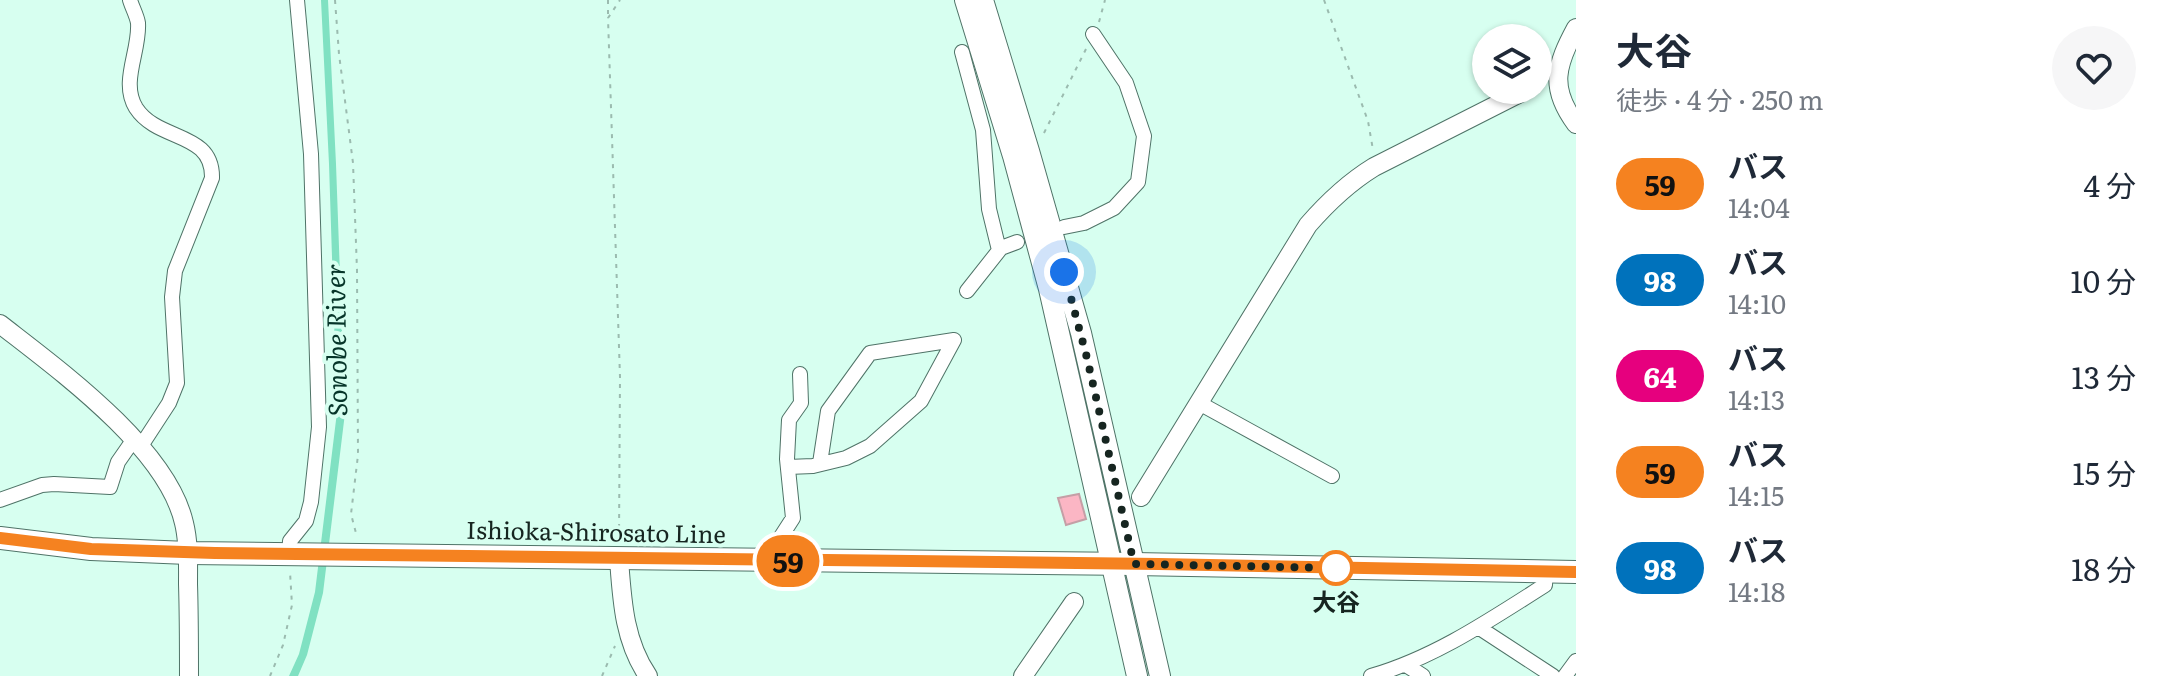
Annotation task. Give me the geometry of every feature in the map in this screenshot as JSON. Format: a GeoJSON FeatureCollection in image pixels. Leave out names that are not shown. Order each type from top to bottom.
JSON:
{"type":"FeatureCollection","features":[{"type":"Feature","properties":{"kind":"main road"},"geometry":{"type":"LineString","coordinates":[[965,0],[1013,156],[1123,564],[1160,676]]}},
{"type":"Feature","properties":{"kind":"main road"},"geometry":{"type":"LineString","coordinates":[[983,0],[1081,333],[1123,564],[1137,676]]}},
{"type":"Feature","properties":{"kind":"main road","name":"Ishioka-Shirosato Line"},"geometry":{"type":"LineString","coordinates":[[0,538],[91,549],[188,553],[297,555],[355,549],[619,559],[1576,572]]}},
{"type":"Feature","properties":{"kind":"street"},"geometry":{"type":"LineString","coordinates":[[0,500],[42,485],[110,487],[118,462],[169,403],[177,383],[172,297],[175,271],[212,178],[212,163],[202,149],[154,125],[136,108],[129,87],[138,22],[130,0]]}},
{"type":"Feature","properties":{"kind":"street"},"geometry":{"type":"LineString","coordinates":[[297,0],[311,154],[319,427],[311,502],[306,521],[290,541],[297,555]]}},
{"type":"Feature","properties":{"kind":"street"},"geometry":{"type":"LineString","coordinates":[[1576,28],[1570,57],[1559,66],[1557,85],[1566,110],[1576,124]]}},
{"type":"Feature","properties":{"kind":"street"},"geometry":{"type":"LineString","coordinates":[[1064,227],[1084,223],[1114,208],[1138,182],[1144,136],[1126,83],[1093,34]]}},
{"type":"Feature","properties":{"kind":"street"},"geometry":{"type":"LineString","coordinates":[[962,52],[983,130],[989,209],[999,250]]}},
{"type":"Feature","properties":{"kind":"street"},"geometry":{"type":"LineString","coordinates":[[1552,85],[1557,85]]}},
{"type":"Feature","properties":{"kind":"street"},"geometry":{"type":"LineString","coordinates":[[1141,497],[1308,225],[1331,198],[1374,167],[1498,104]]}},
{"type":"Feature","properties":{"kind":"street"},"geometry":{"type":"LineString","coordinates":[[967,291],[999,250],[1017,242]]}},
{"type":"Feature","properties":{"kind":"street"},"geometry":{"type":"LineString","coordinates":[[0,324],[111,416],[158,468],[174,495],[184,522],[188,553],[189,676]]}},
{"type":"Feature","properties":{"kind":"street"},"geometry":{"type":"LineString","coordinates":[[788,467],[813,466],[846,458],[870,446],[921,401],[954,340],[870,353],[828,411],[820,463]]}},
{"type":"Feature","properties":{"kind":"street"},"geometry":{"type":"LineString","coordinates":[[766,560],[793,518],[788,467],[789,420],[801,403],[800,374]]}},
{"type":"Feature","properties":{"kind":"street"},"geometry":{"type":"LineString","coordinates":[[1199,403],[1332,476]]}},
{"type":"Feature","properties":{"kind":"street"},"geometry":{"type":"LineString","coordinates":[[619,559],[622,603],[629,637],[648,676]]}},
{"type":"Feature","properties":{"kind":"street"},"geometry":{"type":"LineString","coordinates":[[1371,676],[1406,665],[1478,627],[1545,585],[1546,571]]}},
{"type":"Feature","properties":{"kind":"street"},"geometry":{"type":"LineString","coordinates":[[1023,676],[1074,602]]}},
{"type":"Feature","properties":{"kind":"street"},"geometry":{"type":"LineString","coordinates":[[1478,627],[1553,676]]}},
{"type":"Feature","properties":{"kind":"street"},"geometry":{"type":"LineString","coordinates":[[1565,676],[1576,661]]}},
{"type":"Feature","properties":{"kind":"street"},"geometry":{"type":"LineString","coordinates":[[1406,665],[1423,676]]}},
{"type":"Feature","properties":{"kind":"path"},"geometry":{"type":"LineString","coordinates":[[335,0],[353,163],[357,255],[358,455],[351,514],[355,549]]}},
{"type":"Feature","properties":{"kind":"path"},"geometry":{"type":"LineString","coordinates":[[608,0],[620,377],[619,559]]}},
{"type":"Feature","properties":{"kind":"path"},"geometry":{"type":"LineString","coordinates":[[608,18],[620,0]]}},
{"type":"Feature","properties":{"kind":"path"},"geometry":{"type":"LineString","coordinates":[[1044,133],[1101,18],[1105,0]]}},
{"type":"Feature","properties":{"kind":"path"},"geometry":{"type":"LineString","coordinates":[[1324,0],[1368,121],[1374,167]]}},
{"type":"Feature","properties":{"kind":"path"},"geometry":{"type":"LineString","coordinates":[[270,676],[283,645],[292,605],[297,555]]}},
{"type":"Feature","properties":{"kind":"path"},"geometry":{"type":"LineString","coordinates":[[602,676],[614,648],[629,637]]}},
{"type":"Feature","properties":{"kind":"water","name":"Sonobe River"},"geometry":{"type":"Polygon","coordinates":[[[321,0],[328,0],[345,413],[323,593],[307,655],[298,676],[289,676],[299,654],[315,592],[337,412],[321,0]]]}},
{"type":"Feature","properties":{"kind":"building"},"geometry":{"type":"Polygon","coordinates":[[[1079,494],[1086,519],[1066,525],[1058,498],[1079,494]]]}},
{"type":"Feature","properties":{"kind":"bus line","name":"59"},"geometry":{"type":"LineString","coordinates":[[0,538],[91,549],[215,553],[1576,572]]}},
{"type":"Feature","properties":{"kind":"place","name":"大谷"},"geometry":{"type":"Point","coordinates":[1336,568]}},
{"type":"Feature","properties":{"kind":"route"},"geometry":{"type":"LineString","coordinates":[[1064,272],[1134,564],[1336,568]]}}]}
